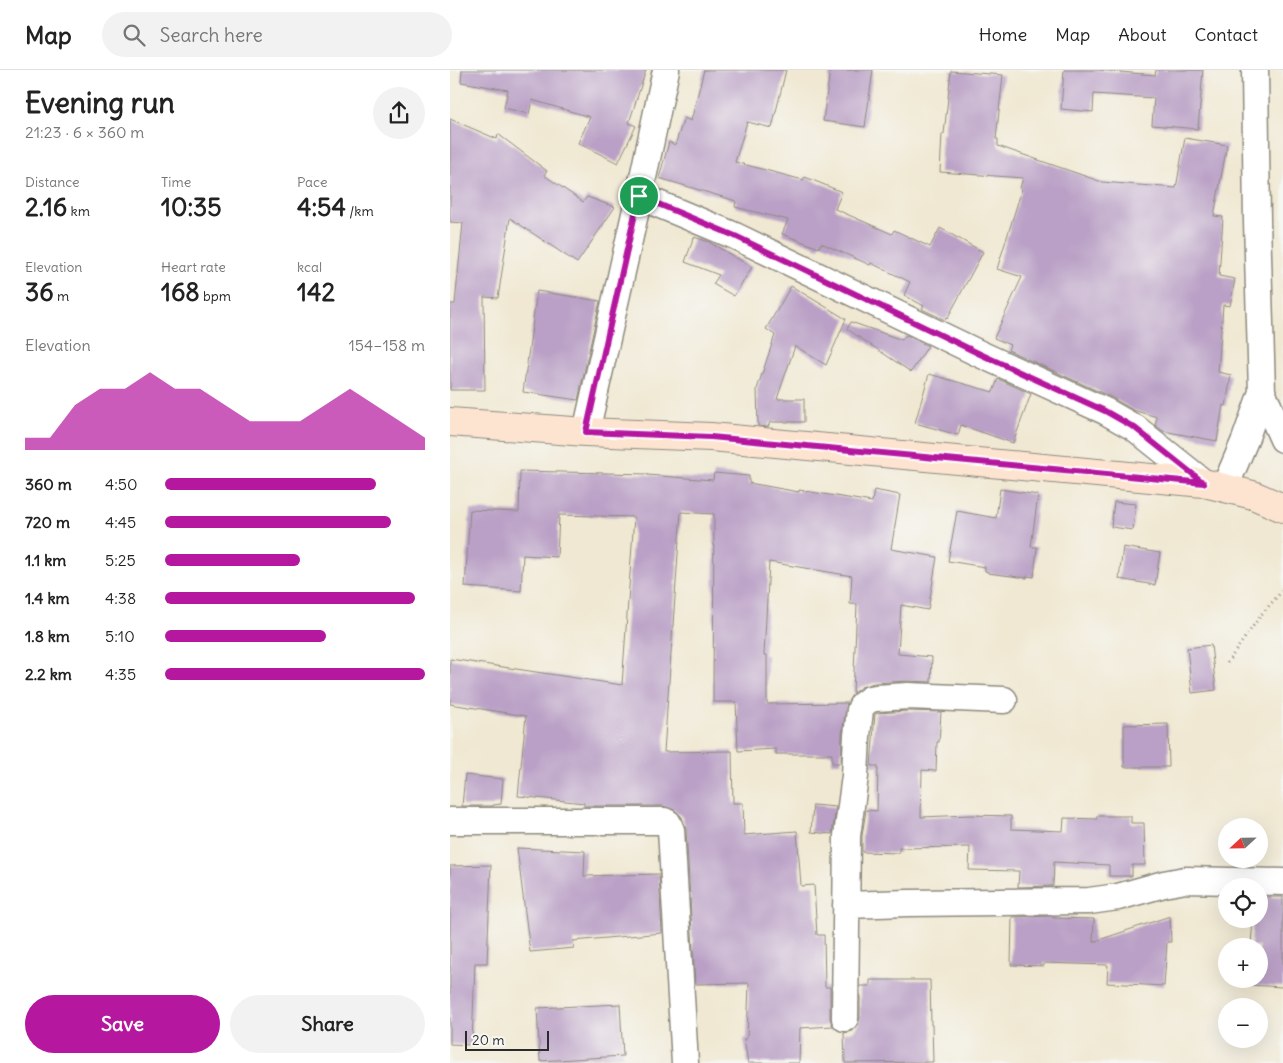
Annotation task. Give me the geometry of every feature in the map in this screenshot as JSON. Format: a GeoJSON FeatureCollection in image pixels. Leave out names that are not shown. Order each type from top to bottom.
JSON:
{"type":"FeatureCollection","features":[{"type":"Feature","properties":{"kind":"street"},"geometry":{"type":"LineString","coordinates":[[586,432],[666,70]]}},
{"type":"Feature","properties":{"kind":"street"},"geometry":{"type":"LineString","coordinates":[[1214,485],[1245,440],[1262,392],[1255,70]]}},
{"type":"Feature","properties":{"kind":"street"},"geometry":{"type":"LineString","coordinates":[[639,196],[735,236],[972,350],[1105,411],[1135,428],[1214,485]]}},
{"type":"Feature","properties":{"kind":"street"},"geometry":{"type":"LineString","coordinates":[[1262,392],[1283,440]]}},
{"type":"Feature","properties":{"kind":"street"},"geometry":{"type":"LineString","coordinates":[[450,422],[586,432],[711,437],[1214,485],[1253,495],[1283,508]]}},
{"type":"Feature","properties":{"kind":"street"},"geometry":{"type":"LineString","coordinates":[[845,1018],[848,836],[855,776],[857,736],[862,705],[870,699],[908,696],[1004,700]]}},
{"type":"Feature","properties":{"kind":"street"},"geometry":{"type":"LineString","coordinates":[[450,822],[664,821],[668,823],[671,830],[685,1063]]}},
{"type":"Feature","properties":{"kind":"street"},"geometry":{"type":"LineString","coordinates":[[846,905],[1089,901],[1118,897],[1185,880],[1283,882]]}},
{"type":"Feature","properties":{"kind":"path"},"geometry":{"type":"LineString","coordinates":[[1227,663],[1261,615],[1283,590]]}},
{"type":"Feature","properties":{"kind":"building"},"geometry":{"type":"Polygon","coordinates":[[[462,70],[646,70],[629,123],[636,126],[618,163],[578,143],[590,117],[532,100],[529,114],[504,108],[508,90],[461,82],[462,70]]]}},
{"type":"Feature","properties":{"kind":"building"},"geometry":{"type":"Polygon","coordinates":[[[704,70],[786,70],[772,128],[747,122],[735,162],[803,180],[805,177],[842,192],[835,209],[892,234],[894,230],[930,247],[940,228],[983,252],[947,319],[945,320],[922,309],[924,306],[904,295],[910,282],[871,263],[870,265],[821,243],[819,248],[782,234],[788,220],[735,207],[736,201],[659,178],[669,142],[675,145],[684,118],[691,121],[704,70]]]}},
{"type":"Feature","properties":{"kind":"building"},"geometry":{"type":"Polygon","coordinates":[[[830,70],[873,70],[865,127],[823,121],[830,70]]]}},
{"type":"Feature","properties":{"kind":"building"},"geometry":{"type":"Polygon","coordinates":[[[1064,70],[1097,70],[1155,75],[1156,70],[1203,70],[1198,129],[1152,125],[1154,98],[1094,94],[1093,112],[1061,109],[1064,70]]]}},
{"type":"Feature","properties":{"kind":"building"},"geometry":{"type":"Polygon","coordinates":[[[951,71],[1003,75],[996,139],[998,139],[998,146],[1102,182],[1176,188],[1185,138],[1227,145],[1214,216],[1223,217],[1219,276],[1235,279],[1230,306],[1223,305],[1218,372],[1231,375],[1226,406],[1223,405],[1217,441],[1163,431],[1155,425],[1157,417],[1133,410],[1111,397],[1008,350],[1010,345],[994,338],[1022,277],[997,269],[1022,189],[1020,188],[1023,178],[940,172],[942,134],[944,134],[951,71]]]}},
{"type":"Feature","properties":{"kind":"building"},"geometry":{"type":"Polygon","coordinates":[[[450,119],[497,139],[498,134],[547,171],[544,175],[583,202],[587,197],[615,207],[577,263],[510,218],[498,298],[484,297],[485,390],[450,390],[450,304],[455,304],[463,223],[450,222],[450,119]]]}},
{"type":"Feature","properties":{"kind":"building"},"geometry":{"type":"Polygon","coordinates":[[[694,237],[709,242],[752,267],[734,296],[713,284],[719,275],[685,262],[694,237]]]}},
{"type":"Feature","properties":{"kind":"building"},"geometry":{"type":"Polygon","coordinates":[[[791,286],[846,319],[826,365],[795,346],[777,399],[804,399],[804,422],[770,422],[768,427],[758,426],[757,389],[775,335],[766,329],[791,286]]]}},
{"type":"Feature","properties":{"kind":"building"},"geometry":{"type":"Polygon","coordinates":[[[537,291],[600,301],[578,400],[523,392],[537,291]]]}},
{"type":"Feature","properties":{"kind":"building"},"geometry":{"type":"Polygon","coordinates":[[[851,322],[902,340],[906,335],[928,346],[911,372],[847,329],[851,322]]]}},
{"type":"Feature","properties":{"kind":"building"},"geometry":{"type":"Polygon","coordinates":[[[929,374],[993,392],[998,379],[1031,394],[1013,443],[961,425],[958,435],[915,423],[929,374]]]}},
{"type":"Feature","properties":{"kind":"building"},"geometry":{"type":"Polygon","coordinates":[[[520,471],[647,474],[713,480],[714,473],[749,476],[749,483],[872,502],[874,490],[900,495],[891,549],[937,557],[928,610],[901,605],[898,654],[932,657],[931,682],[874,683],[861,687],[853,693],[857,604],[850,604],[852,576],[769,562],[764,655],[767,655],[767,704],[847,703],[842,734],[841,763],[832,763],[832,754],[776,754],[776,749],[738,751],[736,702],[713,702],[714,514],[681,512],[664,752],[732,751],[733,803],[743,803],[744,835],[797,831],[801,886],[814,885],[817,935],[824,935],[825,987],[830,987],[830,1018],[833,1026],[800,1028],[799,1063],[748,1063],[744,1039],[747,1038],[749,983],[695,984],[686,829],[682,817],[675,810],[664,806],[584,806],[584,803],[518,796],[526,716],[450,704],[450,659],[622,685],[634,517],[559,515],[557,557],[523,555],[521,591],[465,587],[470,510],[519,512],[520,471]]]}},
{"type":"Feature","properties":{"kind":"building"},"geometry":{"type":"Polygon","coordinates":[[[1000,489],[1038,495],[1031,547],[1037,547],[1034,577],[1027,576],[1027,578],[988,573],[985,571],[985,567],[948,561],[957,511],[996,518],[1000,489]]]}},
{"type":"Feature","properties":{"kind":"building"},"geometry":{"type":"Polygon","coordinates":[[[1114,502],[1136,504],[1133,530],[1111,527],[1114,502]]]}},
{"type":"Feature","properties":{"kind":"building"},"geometry":{"type":"Polygon","coordinates":[[[1123,547],[1160,553],[1155,585],[1119,579],[1123,547]]]}},
{"type":"Feature","properties":{"kind":"building"},"geometry":{"type":"Polygon","coordinates":[[[1211,645],[1216,690],[1192,693],[1187,648],[1211,645]]]}},
{"type":"Feature","properties":{"kind":"building"},"geometry":{"type":"Polygon","coordinates":[[[908,711],[941,712],[936,771],[922,770],[921,817],[1011,816],[1011,829],[1063,831],[1064,818],[1097,819],[1097,816],[1131,816],[1131,823],[1144,823],[1145,865],[1132,865],[1132,876],[1109,876],[1109,865],[1054,862],[1053,886],[1018,887],[1019,871],[969,870],[970,847],[899,848],[899,853],[862,852],[862,836],[866,810],[877,811],[878,766],[871,766],[875,714],[908,711]]]}},
{"type":"Feature","properties":{"kind":"building"},"geometry":{"type":"Polygon","coordinates":[[[1168,724],[1169,767],[1124,767],[1124,725],[1168,724]]]}},
{"type":"Feature","properties":{"kind":"building"},"geometry":{"type":"Polygon","coordinates":[[[465,775],[503,779],[501,804],[493,806],[462,806],[465,775]]]}},
{"type":"Feature","properties":{"kind":"building"},"geometry":{"type":"Polygon","coordinates":[[[813,805],[836,807],[832,834],[811,832],[813,805]]]}},
{"type":"Feature","properties":{"kind":"building"},"geometry":{"type":"Polygon","coordinates":[[[517,848],[585,851],[584,876],[659,874],[662,933],[573,941],[574,948],[530,952],[517,848]]]}},
{"type":"Feature","properties":{"kind":"building"},"geometry":{"type":"Polygon","coordinates":[[[491,865],[487,963],[475,963],[472,1045],[450,1044],[450,866],[491,865]]]}},
{"type":"Feature","properties":{"kind":"building"},"geometry":{"type":"Polygon","coordinates":[[[1268,897],[1283,897],[1283,987],[1268,986],[1268,938],[1252,938],[1252,928],[1268,928],[1268,897]]]}},
{"type":"Feature","properties":{"kind":"building"},"geometry":{"type":"Polygon","coordinates":[[[1053,916],[1053,918],[1094,919],[1093,942],[1170,916],[1171,942],[1167,942],[1164,986],[1107,983],[1108,965],[1044,963],[1044,966],[1011,965],[1012,917],[1053,916]]]}},
{"type":"Feature","properties":{"kind":"building"},"geometry":{"type":"Polygon","coordinates":[[[870,980],[930,980],[933,1062],[845,1063],[844,1033],[853,1031],[858,1025],[860,1018],[860,986],[870,986],[870,980]]]}},
{"type":"Feature","properties":{"kind":"building"},"geometry":{"type":"Polygon","coordinates":[[[620,1004],[623,1056],[540,1061],[537,1008],[620,1004]]]}},
{"type":"Feature","properties":{"kind":"route"},"geometry":{"type":"LineString","coordinates":[[639,196],[735,236],[980,354],[1105,411],[1135,428],[1204,483],[711,437],[586,432],[639,196]]}}]}
